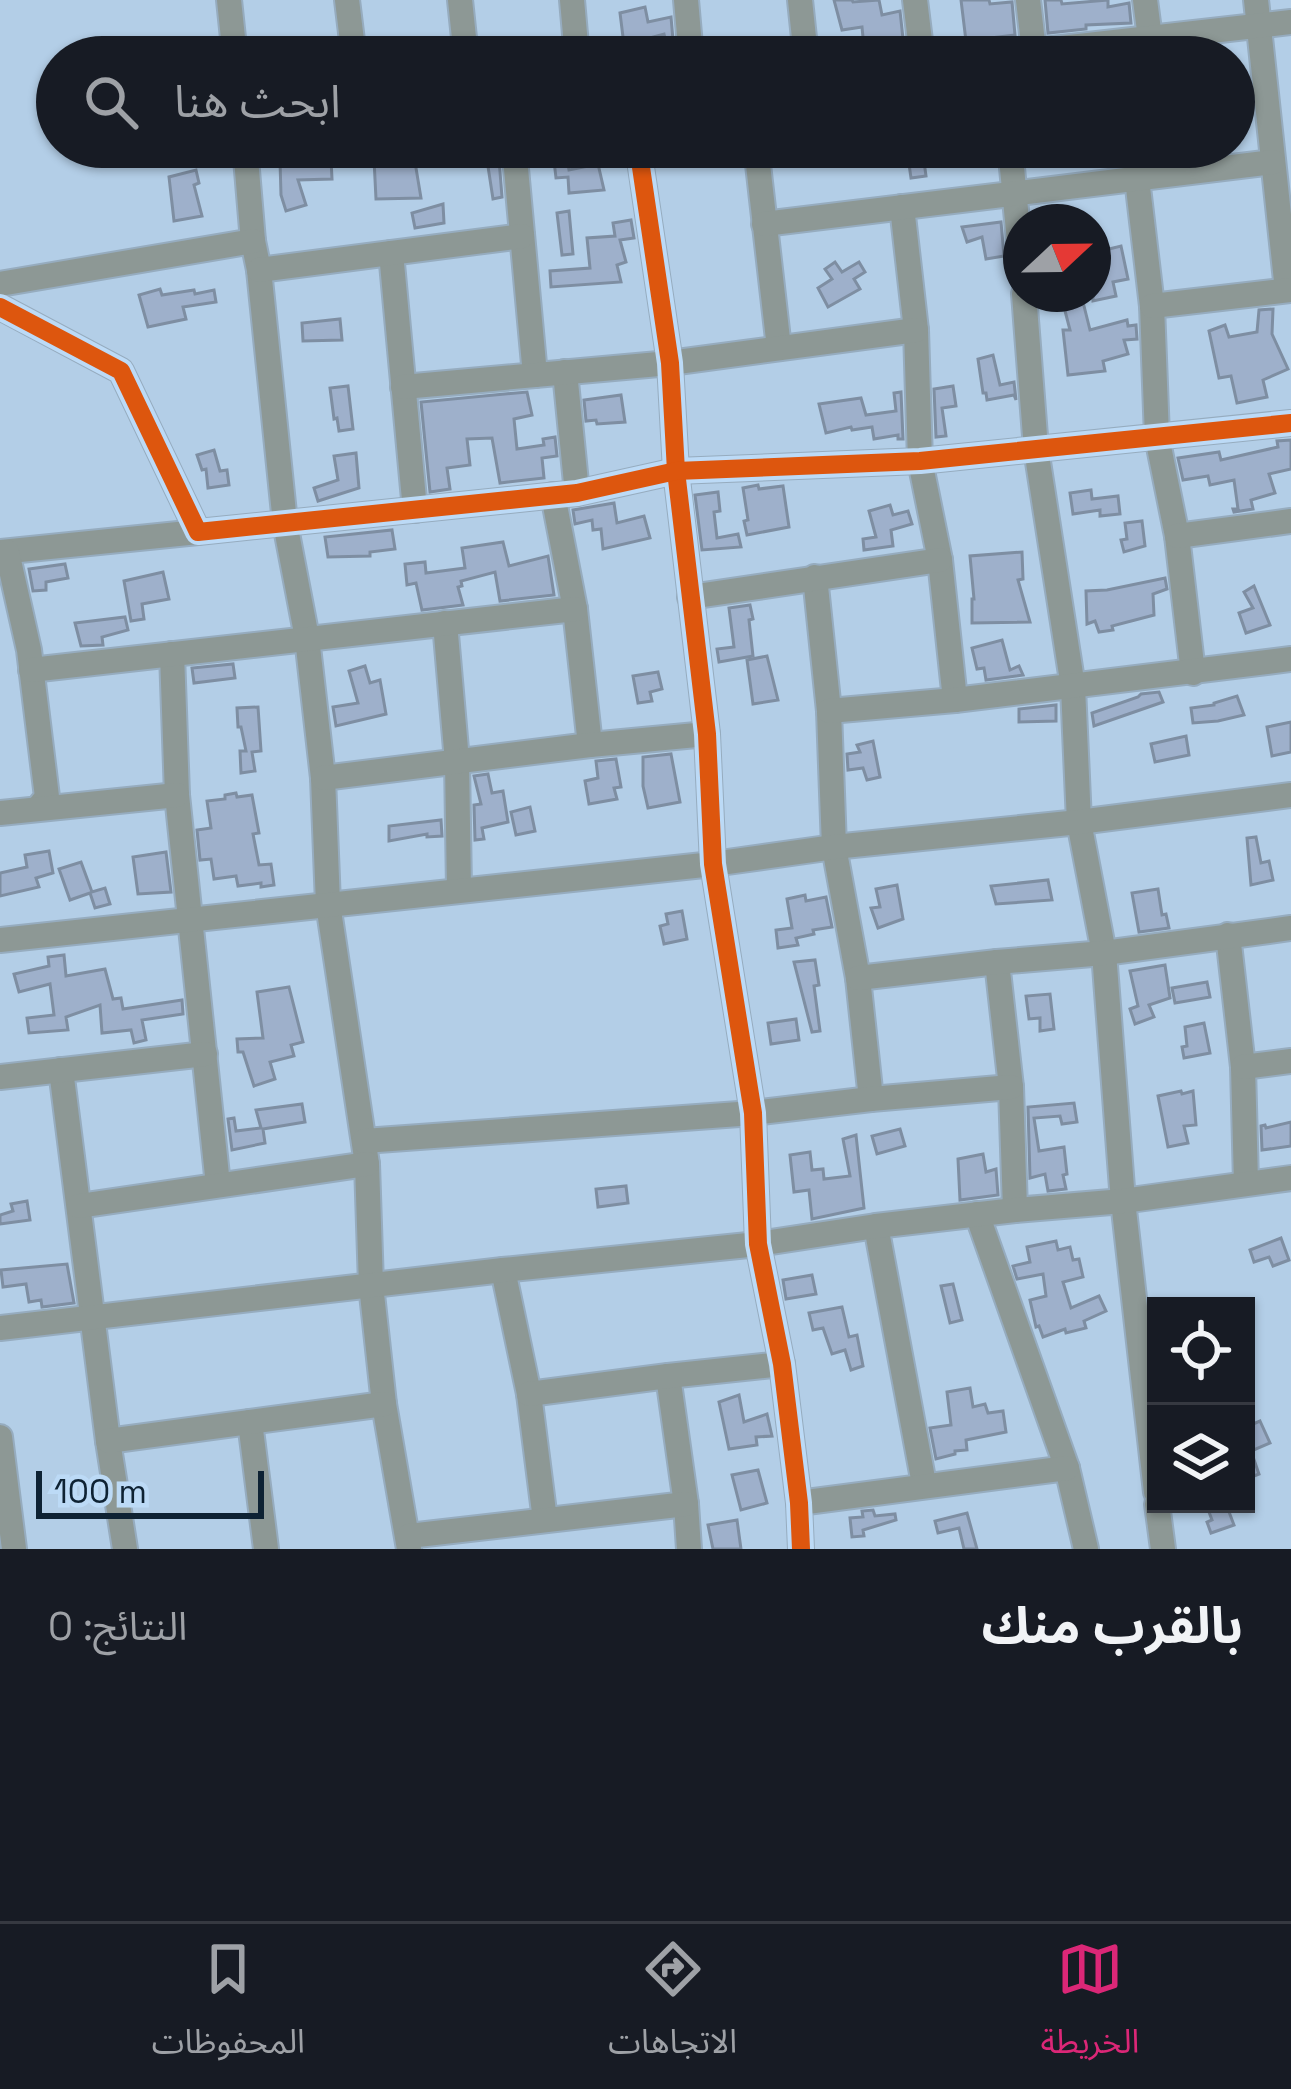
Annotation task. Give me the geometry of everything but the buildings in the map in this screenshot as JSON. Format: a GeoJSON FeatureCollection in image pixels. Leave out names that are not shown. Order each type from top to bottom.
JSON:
{"type":"FeatureCollection","features":[{"type":"Feature","properties":{"kind":"street"},"geometry":{"type":"LineString","coordinates":[[229,0],[233,36]]}},
{"type":"Feature","properties":{"kind":"street"},"geometry":{"type":"LineString","coordinates":[[347,0],[351,36]]}},
{"type":"Feature","properties":{"kind":"street"},"geometry":{"type":"LineString","coordinates":[[460,0],[464,36]]}},
{"type":"Feature","properties":{"kind":"street"},"geometry":{"type":"LineString","coordinates":[[572,0],[575,36]]}},
{"type":"Feature","properties":{"kind":"street"},"geometry":{"type":"LineString","coordinates":[[686,0],[690,36]]}},
{"type":"Feature","properties":{"kind":"street"},"geometry":{"type":"LineString","coordinates":[[800,0],[804,36]]}},
{"type":"Feature","properties":{"kind":"street"},"geometry":{"type":"LineString","coordinates":[[915,0],[919,36]]}},
{"type":"Feature","properties":{"kind":"street"},"geometry":{"type":"LineString","coordinates":[[1028,0],[1032,36]]}},
{"type":"Feature","properties":{"kind":"street"},"geometry":{"type":"LineString","coordinates":[[1145,0],[1150,36]]}},
{"type":"Feature","properties":{"kind":"street"},"geometry":{"type":"LineString","coordinates":[[1152,306],[1289,290],[1257,13]]}},
{"type":"Feature","properties":{"kind":"street"},"geometry":{"type":"LineString","coordinates":[[1159,36],[1257,13],[1291,22]]}},
{"type":"Feature","properties":{"kind":"street"},"geometry":{"type":"LineString","coordinates":[[1255,164],[1273,162]]}},
{"type":"Feature","properties":{"kind":"street"},"geometry":{"type":"LineString","coordinates":[[247,168],[284,523],[307,638],[323,778],[328,904],[365,1153],[371,1286],[384,1404],[409,1543],[545,1520],[686,1504]]}},
{"type":"Feature","properties":{"kind":"street"},"geometry":{"type":"LineString","coordinates":[[516,168],[535,375]]}},
{"type":"Feature","properties":{"kind":"street"},"geometry":{"type":"LineString","coordinates":[[641,168],[670,363],[676,471],[707,734],[713,864],[753,1113],[758,1244],[782,1364],[801,1549]]}},
{"type":"Feature","properties":{"kind":"street"},"geometry":{"type":"LineString","coordinates":[[758,168],[779,348]]}},
{"type":"Feature","properties":{"kind":"street"},"geometry":{"type":"LineString","coordinates":[[1013,168],[1017,204]]}},
{"type":"Feature","properties":{"kind":"street"},"geometry":{"type":"LineString","coordinates":[[764,224],[1222,168]]}},
{"type":"Feature","properties":{"kind":"street"},"geometry":{"type":"LineString","coordinates":[[1137,178],[1152,306],[1157,437],[1178,536],[1193,673]]}},
{"type":"Feature","properties":{"kind":"street"},"geometry":{"type":"LineString","coordinates":[[902,207],[916,330],[920,461],[940,560],[955,700]]}},
{"type":"Feature","properties":{"kind":"street"},"geometry":{"type":"LineString","coordinates":[[259,270],[522,236]]}},
{"type":"Feature","properties":{"kind":"street"},"geometry":{"type":"LineString","coordinates":[[0,284],[253,241]]}},
{"type":"Feature","properties":{"kind":"street"},"geometry":{"type":"LineString","coordinates":[[391,253],[415,510]]}},
{"type":"Feature","properties":{"kind":"street"},"geometry":{"type":"LineString","coordinates":[[0,307],[121,371],[198,532]]}},
{"type":"Feature","properties":{"kind":"street"},"geometry":{"type":"LineString","coordinates":[[1025,312],[1036,449],[1073,687],[1079,822],[1103,953],[1123,1202],[1147,1413]]}},
{"type":"Feature","properties":{"kind":"street"},"geometry":{"type":"LineString","coordinates":[[403,387],[670,363],[916,330]]}},
{"type":"Feature","properties":{"kind":"street"},"geometry":{"type":"LineString","coordinates":[[565,372],[565,494],[590,745]]}},
{"type":"Feature","properties":{"kind":"street"},"geometry":{"type":"LineString","coordinates":[[39,807],[47,797],[32,670],[4,552],[565,494],[676,471],[920,461],[1291,423]]}},
{"type":"Feature","properties":{"kind":"street"},"geometry":{"type":"LineString","coordinates":[[1178,536],[1291,521]]}},
{"type":"Feature","properties":{"kind":"street"},"geometry":{"type":"LineString","coordinates":[[690,597],[940,560]]}},
{"type":"Feature","properties":{"kind":"street"},"geometry":{"type":"LineString","coordinates":[[815,577],[829,711],[834,847],[858,977],[871,1099]]}},
{"type":"Feature","properties":{"kind":"street"},"geometry":{"type":"LineString","coordinates":[[32,670],[575,609]]}},
{"type":"Feature","properties":{"kind":"street"},"geometry":{"type":"LineString","coordinates":[[445,623],[458,761],[459,890]]}},
{"type":"Feature","properties":{"kind":"street"},"geometry":{"type":"LineString","coordinates":[[172,654],[177,795],[218,1185]]}},
{"type":"Feature","properties":{"kind":"street"},"geometry":{"type":"LineString","coordinates":[[829,711],[1291,659]]}},
{"type":"Feature","properties":{"kind":"street"},"geometry":{"type":"LineString","coordinates":[[323,778],[707,734]]}},
{"type":"Feature","properties":{"kind":"street"},"geometry":{"type":"LineString","coordinates":[[0,813],[177,795]]}},
{"type":"Feature","properties":{"kind":"street"},"geometry":{"type":"LineString","coordinates":[[0,940],[713,864],[1291,795]]}},
{"type":"Feature","properties":{"kind":"street"},"geometry":{"type":"LineString","coordinates":[[858,977],[1103,953],[1291,928]]}},
{"type":"Feature","properties":{"kind":"street"},"geometry":{"type":"LineString","coordinates":[[1228,935],[1243,1067],[1246,1183]]}},
{"type":"Feature","properties":{"kind":"street"},"geometry":{"type":"LineString","coordinates":[[997,962],[1011,1087],[1015,1210]]}},
{"type":"Feature","properties":{"kind":"street"},"geometry":{"type":"LineString","coordinates":[[0,1077],[205,1054]]}},
{"type":"Feature","properties":{"kind":"street"},"geometry":{"type":"LineString","coordinates":[[1243,1067],[1291,1061]]}},
{"type":"Feature","properties":{"kind":"street"},"geometry":{"type":"LineString","coordinates":[[61,1070],[125,1549]]}},
{"type":"Feature","properties":{"kind":"street"},"geometry":{"type":"LineString","coordinates":[[79,1206],[218,1185],[365,1153],[1011,1087]]}},
{"type":"Feature","properties":{"kind":"street"},"geometry":{"type":"LineString","coordinates":[[0,1328],[758,1244],[977,1214],[1123,1202],[1291,1178]]}},
{"type":"Feature","properties":{"kind":"street"},"geometry":{"type":"LineString","coordinates":[[977,1214],[1067,1468],[1086,1549]]}},
{"type":"Feature","properties":{"kind":"street"},"geometry":{"type":"LineString","coordinates":[[876,1226],[924,1484]]}},
{"type":"Feature","properties":{"kind":"street"},"geometry":{"type":"LineString","coordinates":[[503,1270],[529,1394],[545,1520]]}},
{"type":"Feature","properties":{"kind":"street"},"geometry":{"type":"LineString","coordinates":[[529,1394],[782,1364]]}},
{"type":"Feature","properties":{"kind":"street"},"geometry":{"type":"LineString","coordinates":[[668,1376],[689,1549]]}},
{"type":"Feature","properties":{"kind":"street"},"geometry":{"type":"LineString","coordinates":[[109,1441],[384,1404]]}},
{"type":"Feature","properties":{"kind":"street"},"geometry":{"type":"LineString","coordinates":[[250,1422],[266,1549]]}},
{"type":"Feature","properties":{"kind":"street"},"geometry":{"type":"LineString","coordinates":[[0,1437],[14,1549]]}},
{"type":"Feature","properties":{"kind":"street"},"geometry":{"type":"LineString","coordinates":[[799,1503],[1067,1468]]}},
{"type":"Feature","properties":{"kind":"street"},"geometry":{"type":"LineString","coordinates":[[1158,1513],[1162,1549]]}},
{"type":"Feature","properties":{"kind":"cycle path"},"geometry":{"type":"LineString","coordinates":[[641,168],[670,363],[676,471],[707,734],[713,864],[753,1113],[758,1244],[782,1364],[801,1549]]}},
{"type":"Feature","properties":{"kind":"cycle path"},"geometry":{"type":"LineString","coordinates":[[0,307],[121,371],[198,532],[577,493],[676,471],[920,461],[1291,423]]}}]}
